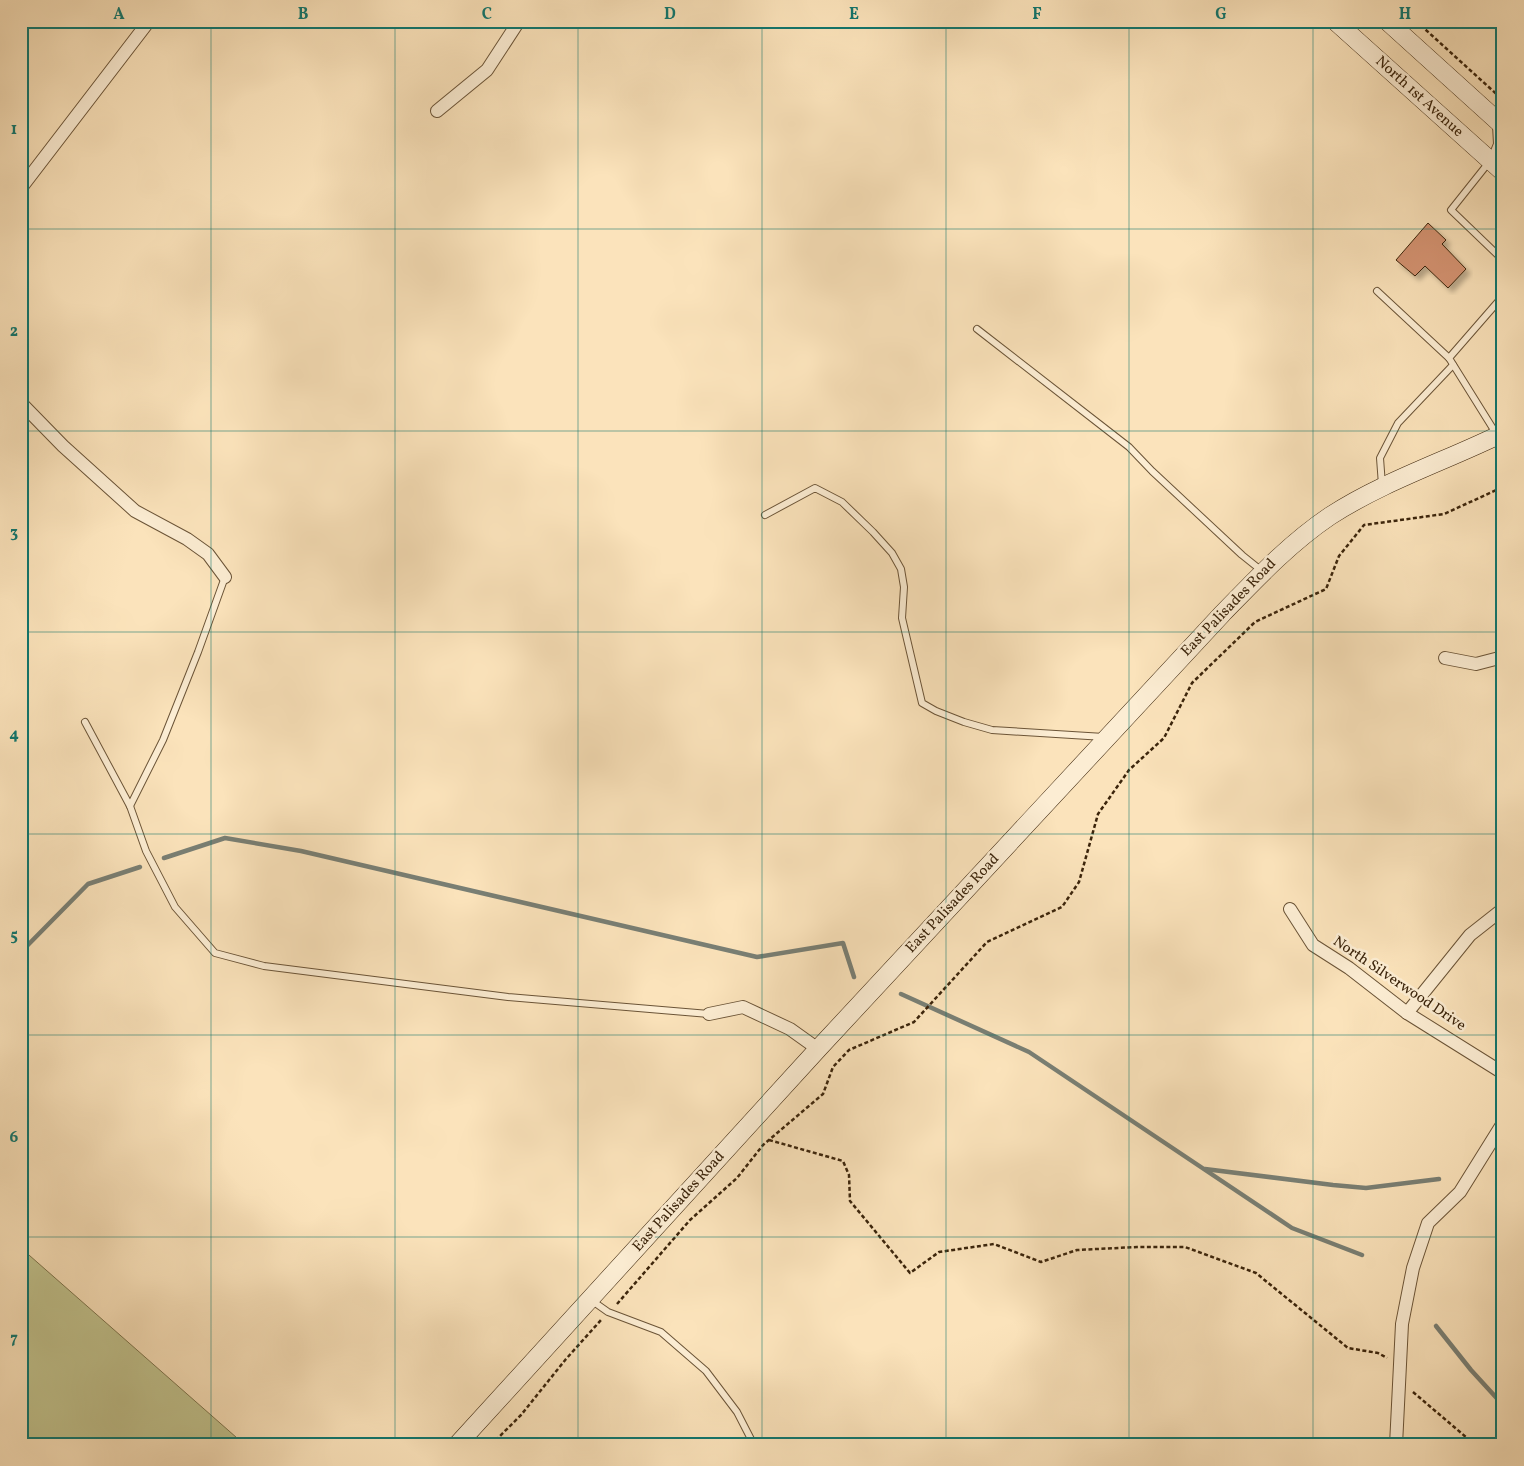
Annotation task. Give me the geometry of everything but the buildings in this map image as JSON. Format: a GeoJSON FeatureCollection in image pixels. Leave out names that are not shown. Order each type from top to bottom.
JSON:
{"type":"FeatureCollection","features":[{"type":"Feature","properties":{"kind":"street"},"geometry":{"type":"LineString","coordinates":[[21,188],[149,21]]}},
{"type":"Feature","properties":{"kind":"street"},"geometry":{"type":"LineString","coordinates":[[437,111],[487,70],[519,21]]}},
{"type":"Feature","properties":{"kind":"street","name":"North 1st Avenue"},"geometry":{"type":"LineString","coordinates":[[1335,21],[1496,167]]}},
{"type":"Feature","properties":{"kind":"street"},"geometry":{"type":"LineString","coordinates":[[1387,21],[1499,123]]}},
{"type":"Feature","properties":{"kind":"street"},"geometry":{"type":"LineString","coordinates":[[21,403],[63,446],[135,512],[188,539],[208,554],[225,576]]}},
{"type":"Feature","properties":{"kind":"street","name":"East Palisades Road"},"geometry":{"type":"LineString","coordinates":[[457,1445],[818,1049],[1263,572],[1313,528],[1344,508],[1382,487],[1500,435]]}},
{"type":"Feature","properties":{"kind":"street"},"geometry":{"type":"LineString","coordinates":[[1445,658],[1476,664],[1503,657]]}},
{"type":"Feature","properties":{"kind":"street","name":"North Silverwood Drive"},"geometry":{"type":"LineString","coordinates":[[1290,909],[1312,945],[1349,968],[1408,1013],[1503,1073]]}},
{"type":"Feature","properties":{"kind":"street"},"geometry":{"type":"LineString","coordinates":[[1408,1013],[1470,935],[1503,909]]}},
{"type":"Feature","properties":{"kind":"street"},"geometry":{"type":"LineString","coordinates":[[709,1014],[743,1007],[790,1029],[818,1049]]}},
{"type":"Feature","properties":{"kind":"street"},"geometry":{"type":"LineString","coordinates":[[1396,1445],[1402,1324],[1413,1268],[1428,1223],[1460,1192],[1503,1123]]}},
{"type":"Feature","properties":{"kind":"lane"},"geometry":{"type":"LineString","coordinates":[[1499,123],[1496,167],[1451,210],[1503,260]]}},
{"type":"Feature","properties":{"kind":"lane"},"geometry":{"type":"LineString","coordinates":[[1377,291],[1449,358],[1500,435]]}},
{"type":"Feature","properties":{"kind":"lane"},"geometry":{"type":"LineString","coordinates":[[1449,358],[1503,296]]}},
{"type":"Feature","properties":{"kind":"lane"},"geometry":{"type":"LineString","coordinates":[[977,329],[1129,447],[1228,542],[1263,572]]}},
{"type":"Feature","properties":{"kind":"lane"},"geometry":{"type":"LineString","coordinates":[[1382,487],[1380,458],[1398,423],[1453,365]]}},
{"type":"Feature","properties":{"kind":"lane"},"geometry":{"type":"LineString","coordinates":[[765,515],[815,488],[842,502],[892,553],[901,569],[904,587],[902,618],[922,703],[936,711],[964,722],[992,730],[1108,737]]}},
{"type":"Feature","properties":{"kind":"lane"},"geometry":{"type":"LineString","coordinates":[[130,806],[163,740],[198,652],[225,576]]}},
{"type":"Feature","properties":{"kind":"lane"},"geometry":{"type":"LineString","coordinates":[[85,722],[130,806],[146,851],[175,907],[215,952],[264,966],[469,992],[527,999],[709,1014]]}},
{"type":"Feature","properties":{"kind":"lane"},"geometry":{"type":"LineString","coordinates":[[590,1300],[608,1312],[662,1332],[706,1370],[737,1412],[754,1445]]}},
{"type":"Feature","properties":{"kind":"path"},"geometry":{"type":"LineString","coordinates":[[1416,21],[1503,100]]}},
{"type":"Feature","properties":{"kind":"path"},"geometry":{"type":"LineString","coordinates":[[491,1445],[522,1415],[566,1359],[608,1312],[626,1295],[690,1220],[737,1178],[763,1145],[823,1094],[833,1067],[849,1050],[914,1022],[987,942],[1062,906],[1079,882],[1098,814],[1129,770],[1164,738],[1192,683],[1255,622],[1326,588],[1339,556],[1364,525],[1444,514],[1503,487]]}},
{"type":"Feature","properties":{"kind":"path"},"geometry":{"type":"LineString","coordinates":[[770,1140],[844,1161],[850,1175],[850,1201],[910,1273],[939,1252],[994,1244],[1041,1262],[1077,1250],[1185,1247],[1256,1273],[1348,1348],[1378,1353],[1387,1358],[1399,1378],[1418,1398],[1473,1443],[1485,1445]]}},
{"type":"Feature","properties":{"kind":"green space"},"geometry":{"type":"Polygon","coordinates":[[[21,1248],[245,1445],[21,1445],[21,1248]]]}},
{"type":"Feature","properties":{"kind":"waterway"},"geometry":{"type":"LineString","coordinates":[[164,858],[225,838],[301,851],[757,957],[843,943],[854,977]]}},
{"type":"Feature","properties":{"kind":"waterway"},"geometry":{"type":"LineString","coordinates":[[21,952],[88,884],[140,867]]}},
{"type":"Feature","properties":{"kind":"waterway"},"geometry":{"type":"LineString","coordinates":[[901,994],[1029,1052],[1292,1228],[1362,1255]]}},
{"type":"Feature","properties":{"kind":"waterway"},"geometry":{"type":"LineString","coordinates":[[1205,1169],[1366,1188],[1439,1179]]}},
{"type":"Feature","properties":{"kind":"waterway"},"geometry":{"type":"LineString","coordinates":[[1436,1326],[1471,1370],[1503,1405]]}}]}
